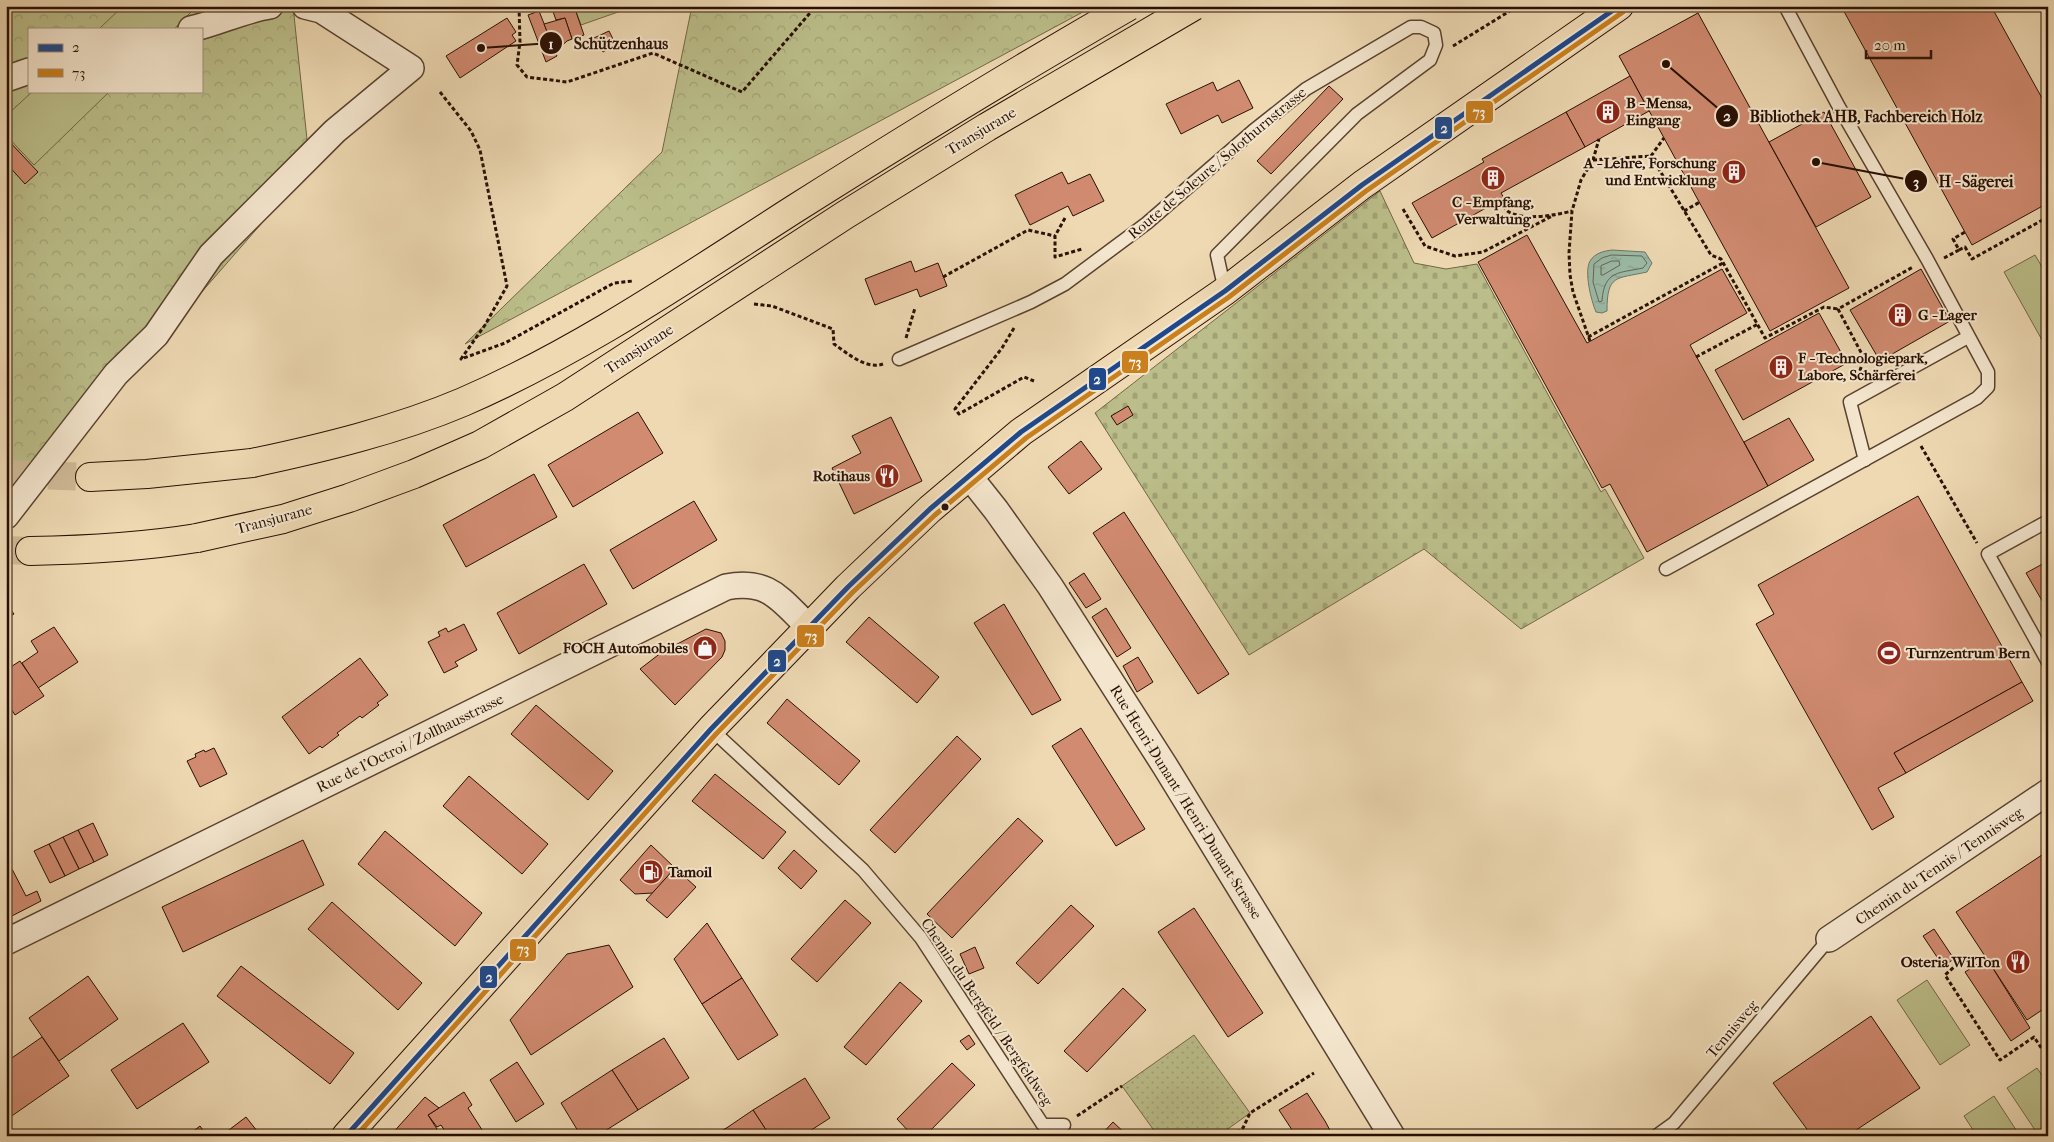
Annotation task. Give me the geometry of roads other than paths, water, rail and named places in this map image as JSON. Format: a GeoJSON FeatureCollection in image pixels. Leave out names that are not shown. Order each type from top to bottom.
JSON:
{"type":"FeatureCollection","features":[{"type":"Feature","properties":{"kind":"main road"},"geometry":{"type":"LineString","coordinates":[[90,477],[147,474],[252,462],[316,449],[387,429],[462,402],[539,365],[636,310],[870,161],[1129,6]]}},
{"type":"Feature","properties":{"kind":"main road","name":"Transjurane"},"geometry":{"type":"LineString","coordinates":[[30,551],[126,547],[197,538],[283,519],[349,498],[414,474],[480,445],[565,397],[845,215],[987,127],[1194,6]]}},
{"type":"Feature","properties":{"kind":"main road"},"geometry":{"type":"LineString","coordinates":[[346,1136],[484,979],[711,728],[911,526],[1021,432],[1225,291],[1362,185],[1619,6]]}},
{"type":"Feature","properties":{"kind":"street"},"geometry":{"type":"LineString","coordinates":[[195,28],[256,8],[270,6]]}},
{"type":"Feature","properties":{"kind":"street"},"geometry":{"type":"LineString","coordinates":[[6,516],[116,374],[156,335],[211,255],[335,131],[411,68],[321,10],[305,6]]}},
{"type":"Feature","properties":{"kind":"street"},"geometry":{"type":"LineString","coordinates":[[6,79],[28,71]]}},
{"type":"Feature","properties":{"kind":"street","name":"Rue Henri-Dunant / Henri-Dunant-Strasse"},"geometry":{"type":"LineString","coordinates":[[968,476],[996,510],[1050,586],[1165,766],[1392,1136]]}},
{"type":"Feature","properties":{"kind":"street","name":"Rue de l'Octroi / Zollhausstrasse"},"geometry":{"type":"LineString","coordinates":[[6,942],[726,587],[739,585],[766,588],[776,595],[809,627]]}},
{"type":"Feature","properties":{"kind":"street","name":"Chemin du Tennis / Tennisweg"},"geometry":{"type":"LineString","coordinates":[[1829,939],[2048,792]]}},
{"type":"Feature","properties":{"kind":"lane"},"geometry":{"type":"LineString","coordinates":[[1666,569],[1977,398],[1988,387],[1988,372],[1929,262],[1839,107],[1785,6]]}},
{"type":"Feature","properties":{"kind":"lane","name":"Route de Soleure / Solothurnstrasse"},"geometry":{"type":"LineString","coordinates":[[899,359],[1031,302],[1065,284],[1147,223],[1253,131],[1306,89],[1411,27],[1421,27],[1434,33],[1436,46],[1430,60],[1357,114],[1217,255],[1225,291]]}},
{"type":"Feature","properties":{"kind":"lane"},"geometry":{"type":"LineString","coordinates":[[1865,460],[1850,402],[1968,337]]}},
{"type":"Feature","properties":{"kind":"lane"},"geometry":{"type":"LineString","coordinates":[[2048,521],[1988,554],[2048,662]]}},
{"type":"Feature","properties":{"kind":"lane","name":"Chemin du Bergfeld / Bergfeldweg"},"geometry":{"type":"LineString","coordinates":[[711,728],[863,870],[920,938],[1043,1124],[1064,1125]]}},
{"type":"Feature","properties":{"kind":"lane","name":"Tennisweg"},"geometry":{"type":"LineString","coordinates":[[1656,1136],[1674,1124],[1829,939]]}},
{"type":"Feature","properties":{"kind":"water"},"geometry":{"type":"Polygon","coordinates":[[[1612,250],[1645,252],[1652,263],[1647,272],[1615,280],[1609,290],[1607,311],[1602,313],[1596,312],[1589,286],[1588,266],[1592,258],[1597,254],[1612,250]]]}},
{"type":"Feature","properties":{"kind":"tunnel"},"geometry":{"type":"LineString","coordinates":[[6,474],[90,477]]}},
{"type":"Feature","properties":{"kind":"tunnel"},"geometry":{"type":"LineString","coordinates":[[6,550],[30,551]]}},
{"type":"Feature","properties":{"kind":"place","name":"Schützenhaus"},"geometry":{"type":"Point","coordinates":[481,48]}},
{"type":"Feature","properties":{"kind":"place","name":"Bibliothek AHB, Fachbereich Holz"},"geometry":{"type":"Point","coordinates":[1666,64]}},
{"type":"Feature","properties":{"kind":"place","name":"B - Mensa, Eingang"},"geometry":{"type":"Point","coordinates":[1608,112]}},
{"type":"Feature","properties":{"kind":"place","name":"H - Sägerei"},"geometry":{"type":"Point","coordinates":[1816,162]}},
{"type":"Feature","properties":{"kind":"place","name":"A - Lehre, Forschung und Entwicklung"},"geometry":{"type":"Point","coordinates":[1734,172]}},
{"type":"Feature","properties":{"kind":"place","name":"C - Empfang, Verwaltung"},"geometry":{"type":"Point","coordinates":[1493,178]}},
{"type":"Feature","properties":{"kind":"place","name":"G - Lager"},"geometry":{"type":"Point","coordinates":[1900,315]}},
{"type":"Feature","properties":{"kind":"place","name":"F - Technologiepark, Labore, Schärferei"},"geometry":{"type":"Point","coordinates":[1781,367]}},
{"type":"Feature","properties":{"kind":"place","name":"Rotihaus"},"geometry":{"type":"Point","coordinates":[887,476]}},
{"type":"Feature","properties":{"kind":"place","name":"FOCH Automobiles"},"geometry":{"type":"Point","coordinates":[705,648]}},
{"type":"Feature","properties":{"kind":"place","name":"Turnzentrum Bern"},"geometry":{"type":"Point","coordinates":[1889,653]}},
{"type":"Feature","properties":{"kind":"place","name":"Tamoil"},"geometry":{"type":"Point","coordinates":[651,872]}},
{"type":"Feature","properties":{"kind":"place","name":"Osteria WilTon"},"geometry":{"type":"Point","coordinates":[2018,962]}}]}
